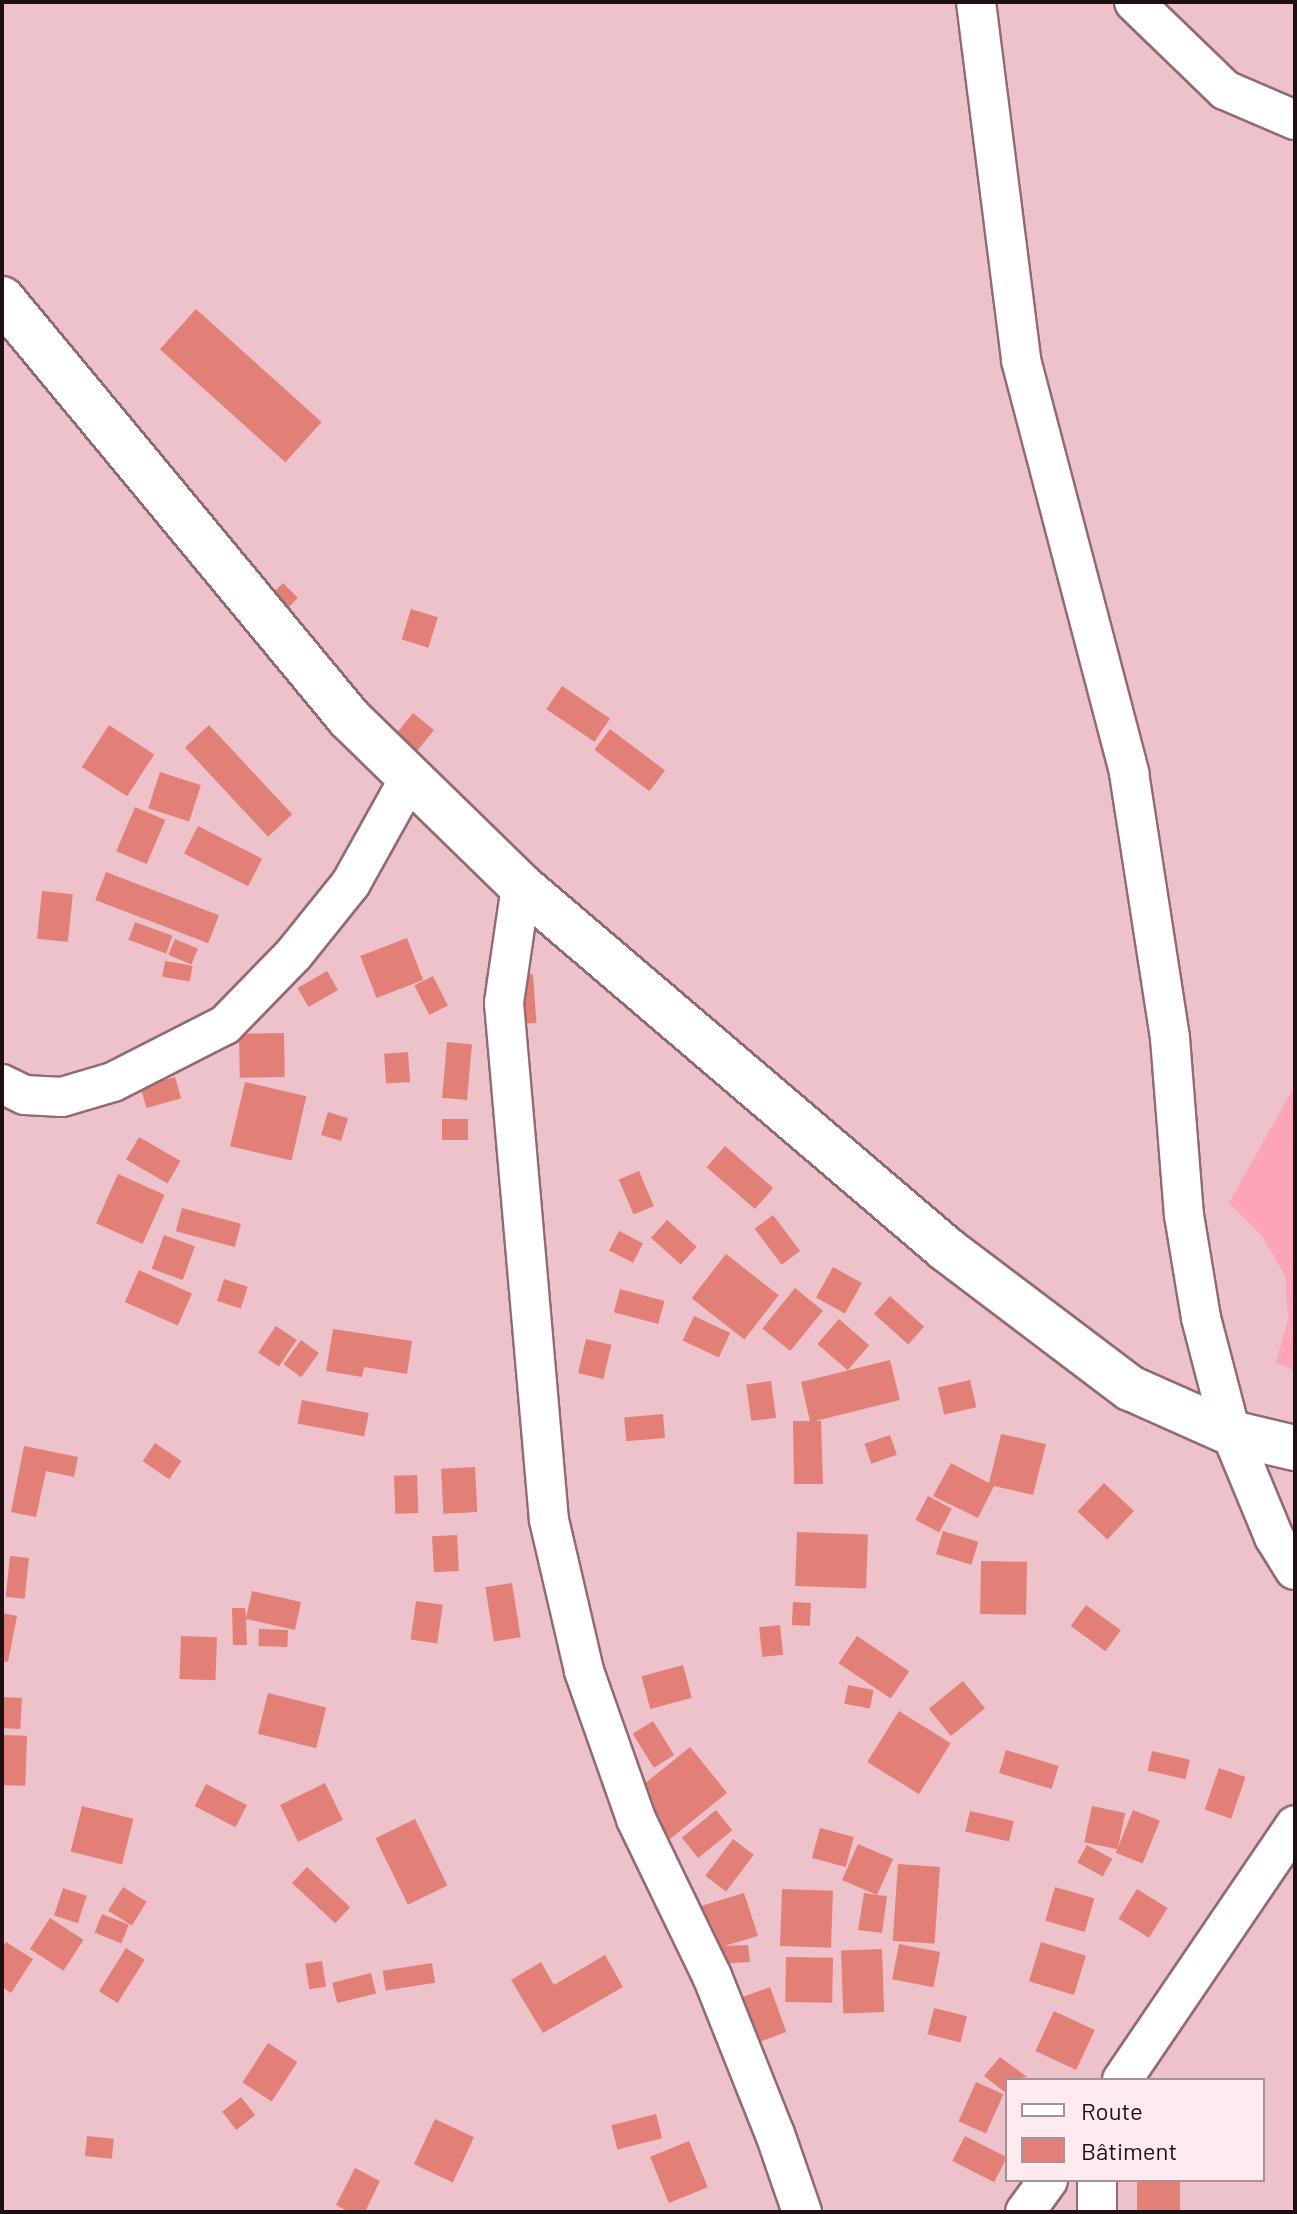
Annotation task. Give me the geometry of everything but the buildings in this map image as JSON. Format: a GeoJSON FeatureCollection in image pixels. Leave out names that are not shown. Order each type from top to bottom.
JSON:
{"type":"FeatureCollection","features":[{"type":"Feature","properties":{"kind":"main road"},"geometry":{"type":"LineString","coordinates":[[2,299],[349,718],[521,886],[946,1249],[1130,1388],[1231,1433],[1295,1448]]}},
{"type":"Feature","properties":{"kind":"street"},"geometry":{"type":"LineString","coordinates":[[976,2],[1021,360],[1129,773],[1170,1038],[1184,1215],[1201,1318],[1231,1433],[1274,1537],[1295,1570]]}},
{"type":"Feature","properties":{"kind":"street"},"geometry":{"type":"LineString","coordinates":[[1134,2],[1225,90],[1295,120]]}},
{"type":"Feature","properties":{"kind":"street"},"geometry":{"type":"LineString","coordinates":[[2,1084],[25,1095],[62,1097],[113,1082],[225,1025],[294,954],[351,883],[410,777]]}},
{"type":"Feature","properties":{"kind":"street"},"geometry":{"type":"LineString","coordinates":[[521,886],[504,1003],[549,1520],[584,1671],[636,1819],[712,1976],[775,2134],[802,2212]]}},
{"type":"Feature","properties":{"kind":"street"},"geometry":{"type":"LineString","coordinates":[[1123,2078],[1295,1825]]}},
{"type":"Feature","properties":{"kind":"street"},"geometry":{"type":"LineString","coordinates":[[1025,2212],[1047,2182]]}},
{"type":"Feature","properties":{"kind":"street"},"geometry":{"type":"LineString","coordinates":[[1097,2182],[1097,2212]]}},
{"type":"Feature","properties":{"kind":"shaded area"},"geometry":{"type":"Polygon","coordinates":[[[1295,1085],[1295,1371],[1276,1362],[1288,1320],[1285,1276],[1262,1236],[1229,1203],[1295,1085]]]}}]}
